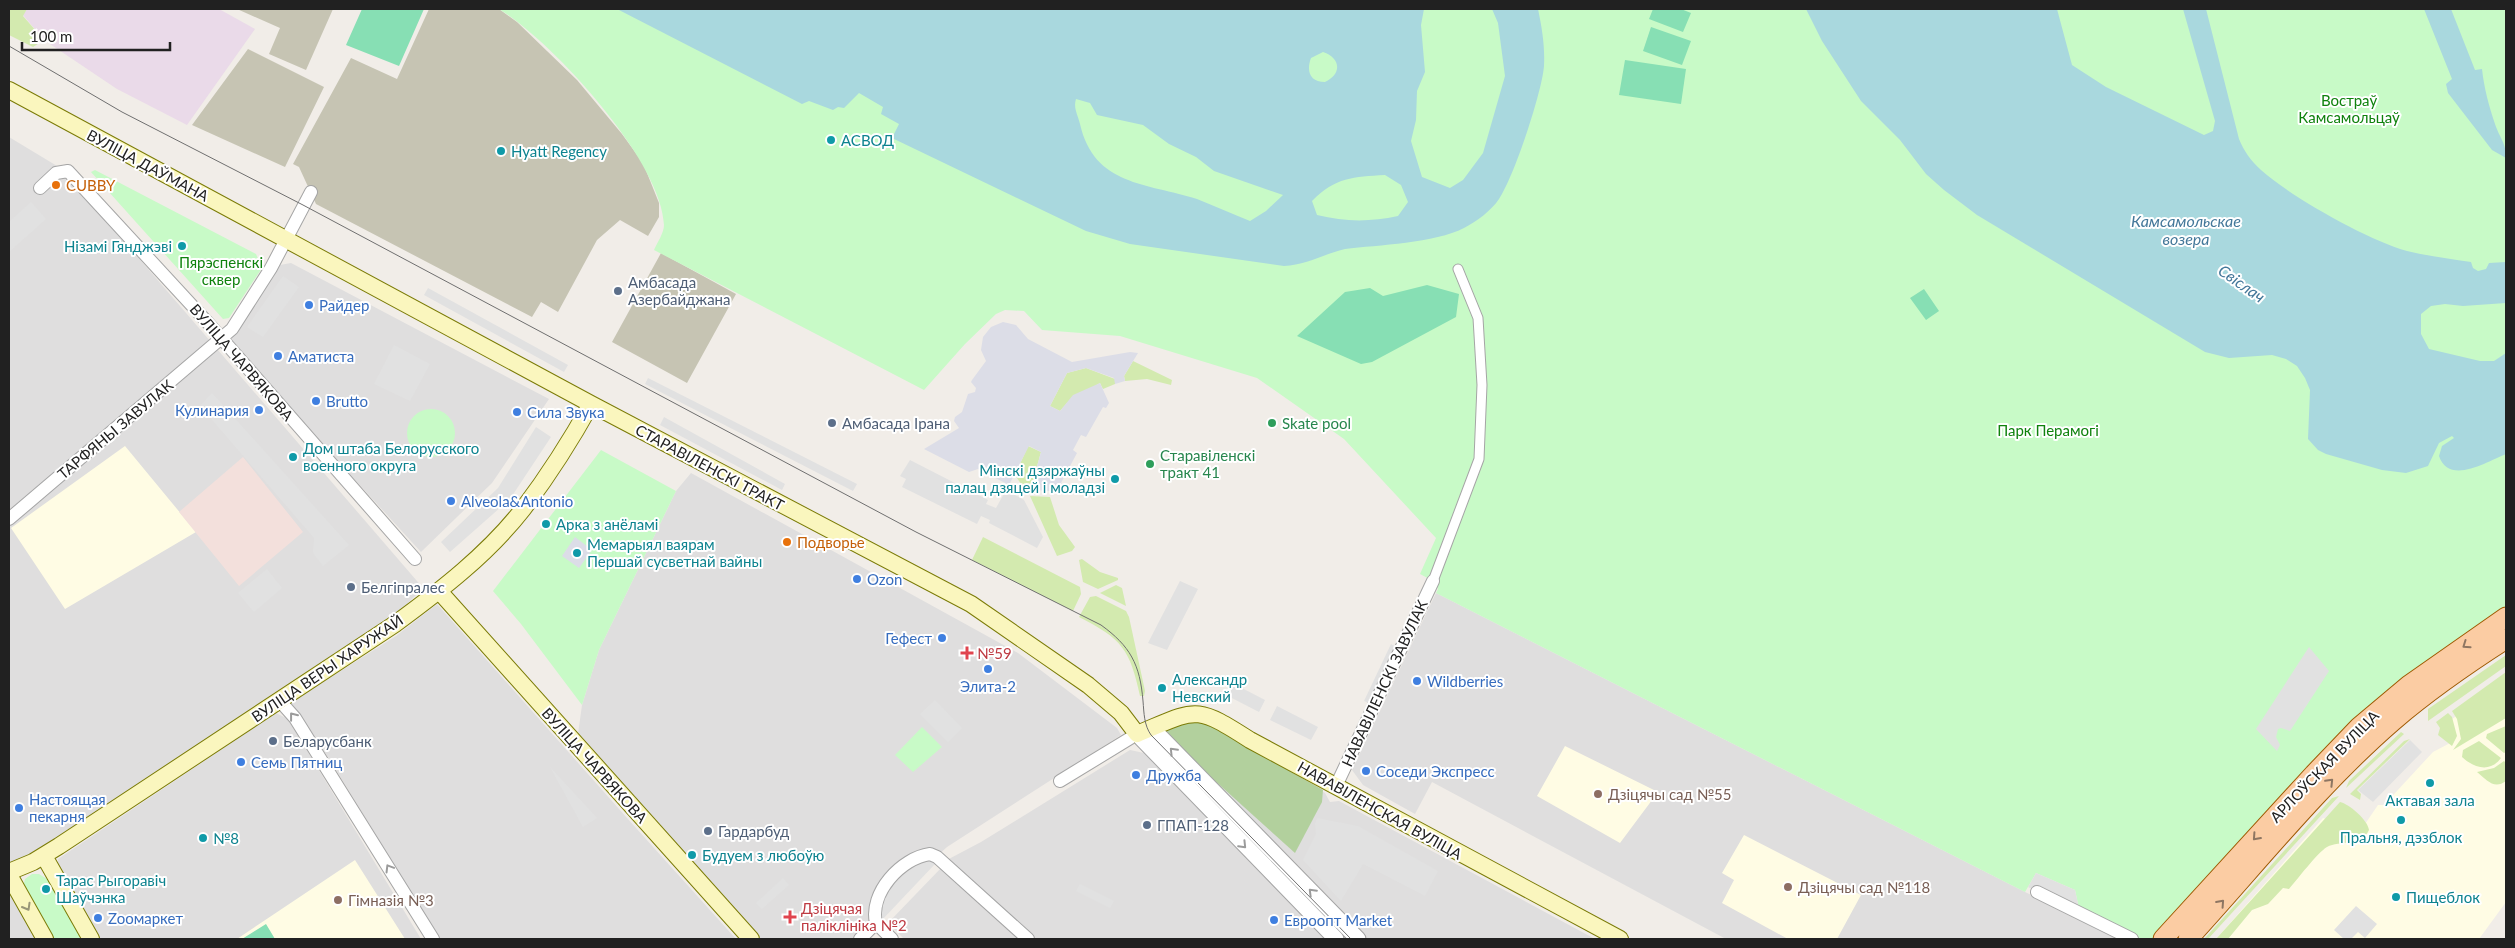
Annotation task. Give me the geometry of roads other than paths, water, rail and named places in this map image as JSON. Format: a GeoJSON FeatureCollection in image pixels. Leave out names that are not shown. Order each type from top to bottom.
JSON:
{"type":"FeatureCollection","features":[{"type":"Feature","properties":{"kind":"main road","name":"ВУЛІЦА ДАЎМАНА"},"geometry":{"type":"LineString","coordinates":[[9,90],[287,240]]}},
{"type":"Feature","properties":{"kind":"main road","name":"СТАРАВІЛЕНСКІ ТРАКТ"},"geometry":{"type":"LineString","coordinates":[[287,240],[591,404],[972,604],[1088,685],[1121,713],[1140,720],[1144,731]]}},
{"type":"Feature","properties":{"kind":"main road","name":"ВУЛІЦА ВЕРЫ ХАРУЖАЙ"},"geometry":{"type":"LineString","coordinates":[[9,874],[44,856],[395,624],[439,591],[486,548],[522,510],[576,431],[591,404]]}},
{"type":"Feature","properties":{"kind":"main road","name":"ВУЛІЦА ЧАРВЯКОВА"},"geometry":{"type":"LineString","coordinates":[[439,591],[751,939]]}},
{"type":"Feature","properties":{"kind":"main road","name":"АРЛОЎСКАЯ ВУЛІЦА"},"geometry":{"type":"LineString","coordinates":[[2163,939],[2359,727],[2409,685],[2506,617]]}},
{"type":"Feature","properties":{"kind":"main road"},"geometry":{"type":"LineString","coordinates":[[2490,628],[2495,630],[2499,644]]}},
{"type":"Feature","properties":{"kind":"main road","name":"АРЛОЎСКАЯ ВУЛІЦА"},"geometry":{"type":"LineString","coordinates":[[2188,939],[2331,780],[2392,722],[2425,696],[2499,644]]}},
{"type":"Feature","properties":{"kind":"main road","name":"НАВАВІЛЕНСКАЯ ВУЛІЦА"},"geometry":{"type":"LineString","coordinates":[[1144,731],[1182,715],[1206,714],[1620,939]]}},
{"type":"Feature","properties":{"kind":"main road"},"geometry":{"type":"LineString","coordinates":[[44,856],[91,939]]}},
{"type":"Feature","properties":{"kind":"main road"},"geometry":{"type":"LineString","coordinates":[[9,874],[45,939]]}},
{"type":"Feature","properties":{"kind":"street","name":"ВУЛІЦА ЧАРВЯКОВА"},"geometry":{"type":"LineString","coordinates":[[40,188],[56,173],[68,171],[222,339],[415,559]]}},
{"type":"Feature","properties":{"kind":"street","name":"ТАРФЯНЫ ЗАВУЛАК"},"geometry":{"type":"LineString","coordinates":[[9,519],[232,329],[257,293],[311,192]]}},
{"type":"Feature","properties":{"kind":"street"},"geometry":{"type":"LineString","coordinates":[[1433,581],[1479,459],[1482,385],[1478,318],[1458,269]]}},
{"type":"Feature","properties":{"kind":"street","name":"НАВАВІЛЕНСКІ ЗАВУЛАК"},"geometry":{"type":"LineString","coordinates":[[1336,786],[1433,581]]}},
{"type":"Feature","properties":{"kind":"street"},"geometry":{"type":"LineString","coordinates":[[279,700],[295,718],[433,939]]}},
{"type":"Feature","properties":{"kind":"street"},"geometry":{"type":"LineString","coordinates":[[1060,781],[1144,731]]}},
{"type":"Feature","properties":{"kind":"street","name":"СТАРАВІЛЕНСКІ ТРАКТ"},"geometry":{"type":"LineString","coordinates":[[1144,731],[1336,939]]}},
{"type":"Feature","properties":{"kind":"street","name":"СТАРАВІЛЕНСКІ ТРАКТ"},"geometry":{"type":"LineString","coordinates":[[1144,731],[1358,939]]}},
{"type":"Feature","properties":{"kind":"street"},"geometry":{"type":"LineString","coordinates":[[892,939],[876,923],[873,913],[875,903],[901,867],[921,855],[930,854],[937,857],[1028,939]]}},
{"type":"Feature","properties":{"kind":"street"},"geometry":{"type":"LineString","coordinates":[[2037,892],[2132,939]]}},
{"type":"Feature","properties":{"kind":"street"},"geometry":{"type":"LineString","coordinates":[[860,939],[876,923]]}},
{"type":"Feature","properties":{"kind":"water"},"geometry":{"type":"Polygon","coordinates":[[[617,9],[1424,9],[1421,25],[1425,72],[1417,91],[1416,120],[1411,141],[1422,177],[1450,188],[1463,180],[1483,153],[1505,76],[1498,23],[1492,9],[1538,9],[1544,44],[1542,78],[1526,134],[1505,188],[1488,212],[1464,228],[1438,237],[1406,243],[1345,249],[1300,264],[1284,266],[1130,244],[1086,231],[892,138],[899,124],[881,114],[883,107],[859,93],[844,108],[838,107],[833,110],[809,101],[802,104],[617,9]],[[1323,52],[1311,58],[1309,67],[1310,75],[1320,82],[1331,79],[1337,71],[1336,62],[1323,52]],[[1076,99],[1075,105],[1087,144],[1097,160],[1110,171],[1125,179],[1197,199],[1250,221],[1266,211],[1283,195],[1214,171],[1196,157],[1169,144],[1143,125],[1097,115],[1090,103],[1076,99]],[[1385,175],[1354,178],[1329,187],[1312,201],[1317,215],[1358,220],[1398,216],[1408,202],[1401,185],[1385,175]]]}},
{"type":"Feature","properties":{"kind":"water","name":"Камсамольскае возера"},"geometry":{"type":"Polygon","coordinates":[[[1806,9],[2057,9],[2072,65],[2106,87],[2204,135],[2213,131],[2215,121],[2183,9],[2206,9],[2239,139],[2248,156],[2274,181],[2310,205],[2352,228],[2372,238],[2407,251],[2471,262],[2473,268],[2478,271],[2486,269],[2489,263],[2506,262],[2506,303],[2431,306],[2421,314],[2421,334],[2429,349],[2480,361],[2494,361],[2506,353],[2506,454],[2470,469],[2451,469],[2444,465],[2439,456],[2442,446],[2454,438],[2452,436],[2439,443],[2428,466],[2406,473],[2382,470],[2318,450],[2308,439],[2310,390],[2297,366],[2286,359],[2272,355],[2229,358],[2205,352],[1977,215],[1926,174],[1900,140],[1861,101],[1822,41],[1806,9]]]}},
{"type":"Feature","properties":{"kind":"water"},"geometry":{"type":"Polygon","coordinates":[[[2424,9],[2451,9],[2475,70],[2482,69],[2489,104],[2504,144],[2506,158],[2492,150],[2448,93],[2446,84],[2452,79],[2424,9]]]}},
{"type":"Feature","properties":{"kind":"tram line"},"geometry":{"type":"LineString","coordinates":[[9,46],[122,112],[303,205],[916,532],[1101,625],[1119,641],[1132,657],[1142,688],[1144,714],[1151,735],[1351,939]]}},
{"type":"Feature","properties":{"kind":"place","name":"АСВОД"},"geometry":{"type":"Point","coordinates":[831,140]}},
{"type":"Feature","properties":{"kind":"place","name":"Hyatt Regency"},"geometry":{"type":"Point","coordinates":[501,151]}},
{"type":"Feature","properties":{"kind":"place","name":"CUBBY"},"geometry":{"type":"Point","coordinates":[56,185]}},
{"type":"Feature","properties":{"kind":"place","name":"Нізамі Гянджэві"},"geometry":{"type":"Point","coordinates":[182,246]}},
{"type":"Feature","properties":{"kind":"place","name":"Амбасада Азербайджана"},"geometry":{"type":"Point","coordinates":[618,291]}},
{"type":"Feature","properties":{"kind":"place","name":"Райдер"},"geometry":{"type":"Point","coordinates":[309,305]}},
{"type":"Feature","properties":{"kind":"place","name":"Аматиста"},"geometry":{"type":"Point","coordinates":[278,356]}},
{"type":"Feature","properties":{"kind":"place","name":"Brutto"},"geometry":{"type":"Point","coordinates":[316,401]}},
{"type":"Feature","properties":{"kind":"place","name":"Кулинария"},"geometry":{"type":"Point","coordinates":[259,410]}},
{"type":"Feature","properties":{"kind":"place","name":"Сила Звука"},"geometry":{"type":"Point","coordinates":[517,412]}},
{"type":"Feature","properties":{"kind":"place","name":"Амбасада Ірана"},"geometry":{"type":"Point","coordinates":[832,423]}},
{"type":"Feature","properties":{"kind":"place","name":"Skate pool"},"geometry":{"type":"Point","coordinates":[1272,423]}},
{"type":"Feature","properties":{"kind":"place","name":"Дом штаба Белорусского военного округа"},"geometry":{"type":"Point","coordinates":[293,457]}},
{"type":"Feature","properties":{"kind":"place","name":"Старавіленскі тракт 41"},"geometry":{"type":"Point","coordinates":[1150,464]}},
{"type":"Feature","properties":{"kind":"place","name":"Мінскі дзяржаўны палац дзяцей і моладзі"},"geometry":{"type":"Point","coordinates":[1115,479]}},
{"type":"Feature","properties":{"kind":"place","name":"Alveola&Antonio"},"geometry":{"type":"Point","coordinates":[451,501]}},
{"type":"Feature","properties":{"kind":"place","name":"Арка з анёламі"},"geometry":{"type":"Point","coordinates":[546,524]}},
{"type":"Feature","properties":{"kind":"place","name":"Подворье"},"geometry":{"type":"Point","coordinates":[787,542]}},
{"type":"Feature","properties":{"kind":"place","name":"Мемарыял ваярам Першай сусветнай вайны"},"geometry":{"type":"Point","coordinates":[577,553]}},
{"type":"Feature","properties":{"kind":"place","name":"Ozon"},"geometry":{"type":"Point","coordinates":[857,579]}},
{"type":"Feature","properties":{"kind":"place","name":"Белгіпралес"},"geometry":{"type":"Point","coordinates":[351,587]}},
{"type":"Feature","properties":{"kind":"place","name":"Гефест"},"geometry":{"type":"Point","coordinates":[942,638]}},
{"type":"Feature","properties":{"kind":"place","name":"№59"},"geometry":{"type":"Point","coordinates":[967,653]}},
{"type":"Feature","properties":{"kind":"place","name":"Элита-2"},"geometry":{"type":"Point","coordinates":[988,669]}},
{"type":"Feature","properties":{"kind":"place","name":"Wildberries"},"geometry":{"type":"Point","coordinates":[1417,681]}},
{"type":"Feature","properties":{"kind":"place","name":"Александр Невский"},"geometry":{"type":"Point","coordinates":[1162,688]}},
{"type":"Feature","properties":{"kind":"place","name":"Беларусбанк"},"geometry":{"type":"Point","coordinates":[273,741]}},
{"type":"Feature","properties":{"kind":"place","name":"Семь Пятниц"},"geometry":{"type":"Point","coordinates":[241,762]}},
{"type":"Feature","properties":{"kind":"place","name":"Соседи Экспресс"},"geometry":{"type":"Point","coordinates":[1366,771]}},
{"type":"Feature","properties":{"kind":"place","name":"Дружба"},"geometry":{"type":"Point","coordinates":[1136,775]}},
{"type":"Feature","properties":{"kind":"place","name":"Актавая зала"},"geometry":{"type":"Point","coordinates":[2430,783]}},
{"type":"Feature","properties":{"kind":"place","name":"Дзіцячы сад №55"},"geometry":{"type":"Point","coordinates":[1598,794]}},
{"type":"Feature","properties":{"kind":"place","name":"Настоящая пекарня"},"geometry":{"type":"Point","coordinates":[19,808]}},
{"type":"Feature","properties":{"kind":"place","name":"Пральня, дэзблок"},"geometry":{"type":"Point","coordinates":[2401,820]}},
{"type":"Feature","properties":{"kind":"place","name":"ГПАП-128"},"geometry":{"type":"Point","coordinates":[1147,825]}},
{"type":"Feature","properties":{"kind":"place","name":"Гардарбуд"},"geometry":{"type":"Point","coordinates":[708,831]}},
{"type":"Feature","properties":{"kind":"place","name":"№8"},"geometry":{"type":"Point","coordinates":[203,838]}},
{"type":"Feature","properties":{"kind":"place","name":"Будуем з любоўю"},"geometry":{"type":"Point","coordinates":[692,855]}},
{"type":"Feature","properties":{"kind":"place","name":"Дзіцячы сад №118"},"geometry":{"type":"Point","coordinates":[1788,887]}},
{"type":"Feature","properties":{"kind":"place","name":"Тарас Рыгоравіч Шаўчэнка"},"geometry":{"type":"Point","coordinates":[46,889]}},
{"type":"Feature","properties":{"kind":"place","name":"Пищеблок"},"geometry":{"type":"Point","coordinates":[2396,897]}},
{"type":"Feature","properties":{"kind":"place","name":"Гімназія №3"},"geometry":{"type":"Point","coordinates":[338,900]}},
{"type":"Feature","properties":{"kind":"place","name":"Дзіцячая паліклініка №2"},"geometry":{"type":"Point","coordinates":[790,917]}},
{"type":"Feature","properties":{"kind":"place","name":"Zooмаркет"},"geometry":{"type":"Point","coordinates":[98,918]}},
{"type":"Feature","properties":{"kind":"place","name":"Евроопт Market"},"geometry":{"type":"Point","coordinates":[1274,920]}},
{"type":"Feature","properties":{"kind":"park label","name":"Востраў Камсамольцаў"},"geometry":{"type":"Point","coordinates":[2349,108]}},
{"type":"Feature","properties":{"kind":"park label","name":"Пярэспенскі сквер"},"geometry":{"type":"Point","coordinates":[221,270]}},
{"type":"Feature","properties":{"kind":"park label","name":"Парк Перамогі"},"geometry":{"type":"Point","coordinates":[2048,430]}},
{"type":"Feature","properties":{"kind":"water label","name":"Свіслач"},"geometry":{"type":"Point","coordinates":[2242,283]}}]}
